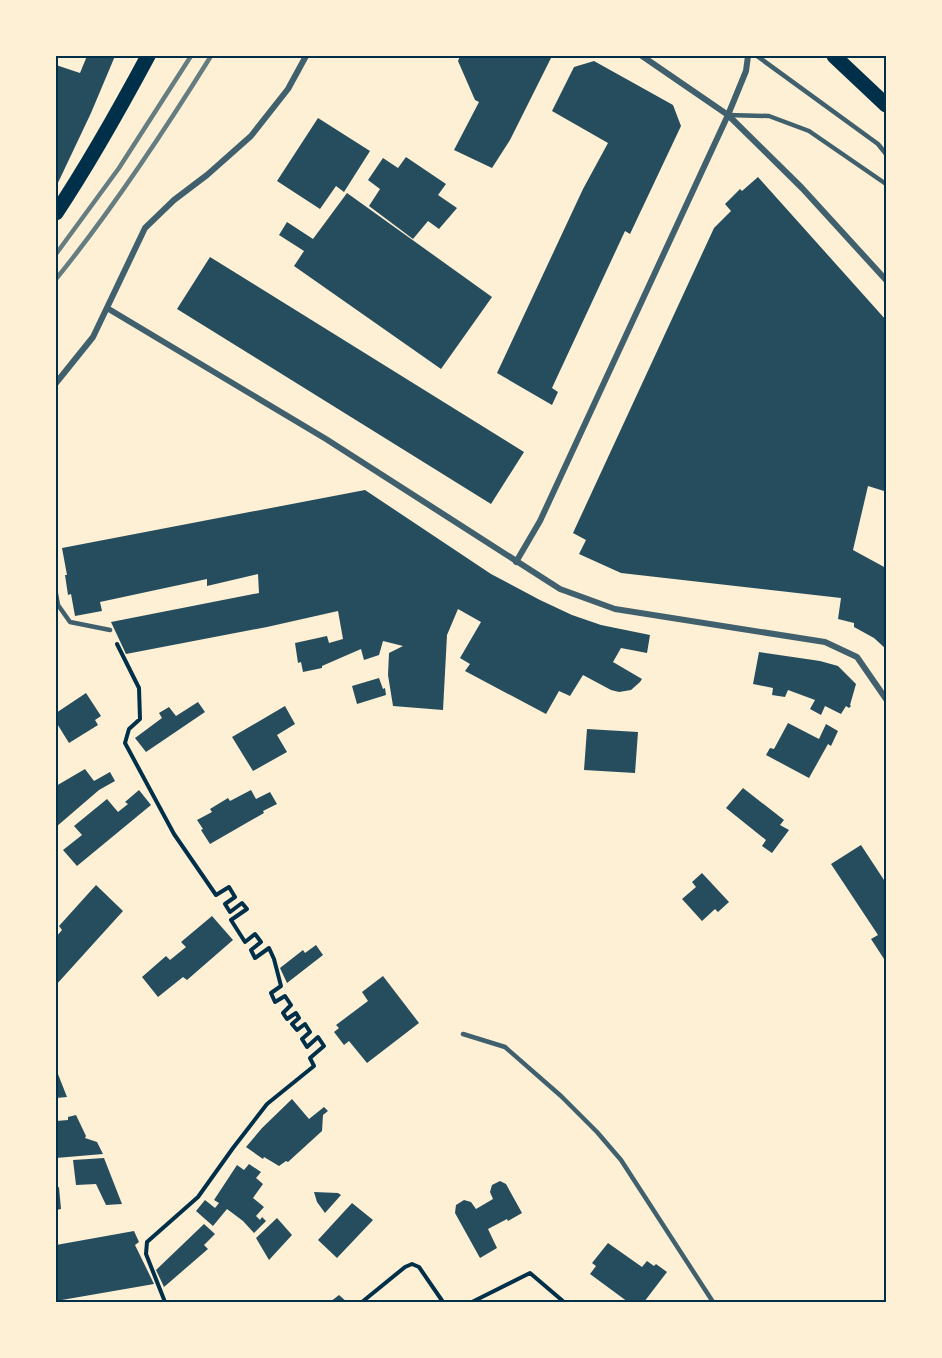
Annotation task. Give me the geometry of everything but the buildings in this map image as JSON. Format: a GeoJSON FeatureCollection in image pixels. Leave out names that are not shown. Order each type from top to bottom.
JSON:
{"type":"FeatureCollection","features":[{"type":"Feature","properties":{"kind":"main road"},"geometry":{"type":"LineString","coordinates":[[56,213],[84,171],[148,56]]}},
{"type":"Feature","properties":{"kind":"main road"},"geometry":{"type":"LineString","coordinates":[[834,56],[886,105]]}},
{"type":"Feature","properties":{"kind":"street"},"geometry":{"type":"LineString","coordinates":[[56,383],[93,337],[145,228],[174,200],[207,175],[251,135],[288,89],[306,56]]}},
{"type":"Feature","properties":{"kind":"street"},"geometry":{"type":"LineString","coordinates":[[642,56],[728,115],[802,188],[886,280]]}},
{"type":"Feature","properties":{"kind":"street"},"geometry":{"type":"LineString","coordinates":[[516,562],[540,521],[728,115],[746,71],[748,56]]}},
{"type":"Feature","properties":{"kind":"street"},"geometry":{"type":"LineString","coordinates":[[108,308],[326,439],[560,589],[615,609],[825,642],[857,657],[886,699]]}},
{"type":"Feature","properties":{"kind":"lane"},"geometry":{"type":"LineString","coordinates":[[757,56],[878,144],[886,154]]}},
{"type":"Feature","properties":{"kind":"lane"},"geometry":{"type":"LineString","coordinates":[[728,115],[769,116],[809,131],[886,184]]}},
{"type":"Feature","properties":{"kind":"lane"},"geometry":{"type":"LineString","coordinates":[[56,594],[58,605],[70,622],[110,630]]}},
{"type":"Feature","properties":{"kind":"lane"},"geometry":{"type":"LineString","coordinates":[[463,1034],[505,1047],[561,1096],[597,1132],[621,1160],[713,1302]]}},
{"type":"Feature","properties":{"kind":"path"},"geometry":{"type":"LineString","coordinates":[[110,630],[139,688],[140,718],[129,729],[125,743],[174,834],[216,895],[229,887],[235,897],[225,904],[231,912],[242,903],[247,909],[231,920],[245,942],[255,934],[261,942],[251,950],[255,958],[269,948],[281,986],[271,993],[275,1002],[285,996],[291,1005],[283,1013],[287,1019],[296,1013],[299,1018],[292,1024],[297,1030],[304,1024],[310,1032],[302,1039],[307,1047],[318,1037],[324,1046],[310,1058],[314,1066],[267,1104],[198,1197],[147,1242],[146,1254],[165,1302]]}},
{"type":"Feature","properties":{"kind":"path"},"geometry":{"type":"LineString","coordinates":[[362,1302],[405,1266],[412,1264],[419,1267],[443,1302]]}},
{"type":"Feature","properties":{"kind":"path"},"geometry":{"type":"LineString","coordinates":[[472,1302],[530,1273],[564,1302]]}},
{"type":"Feature","properties":{"kind":"railway"},"geometry":{"type":"LineString","coordinates":[[56,254],[119,168],[191,56]]}},
{"type":"Feature","properties":{"kind":"railway"},"geometry":{"type":"LineString","coordinates":[[56,279],[137,170],[211,56]]}}]}
